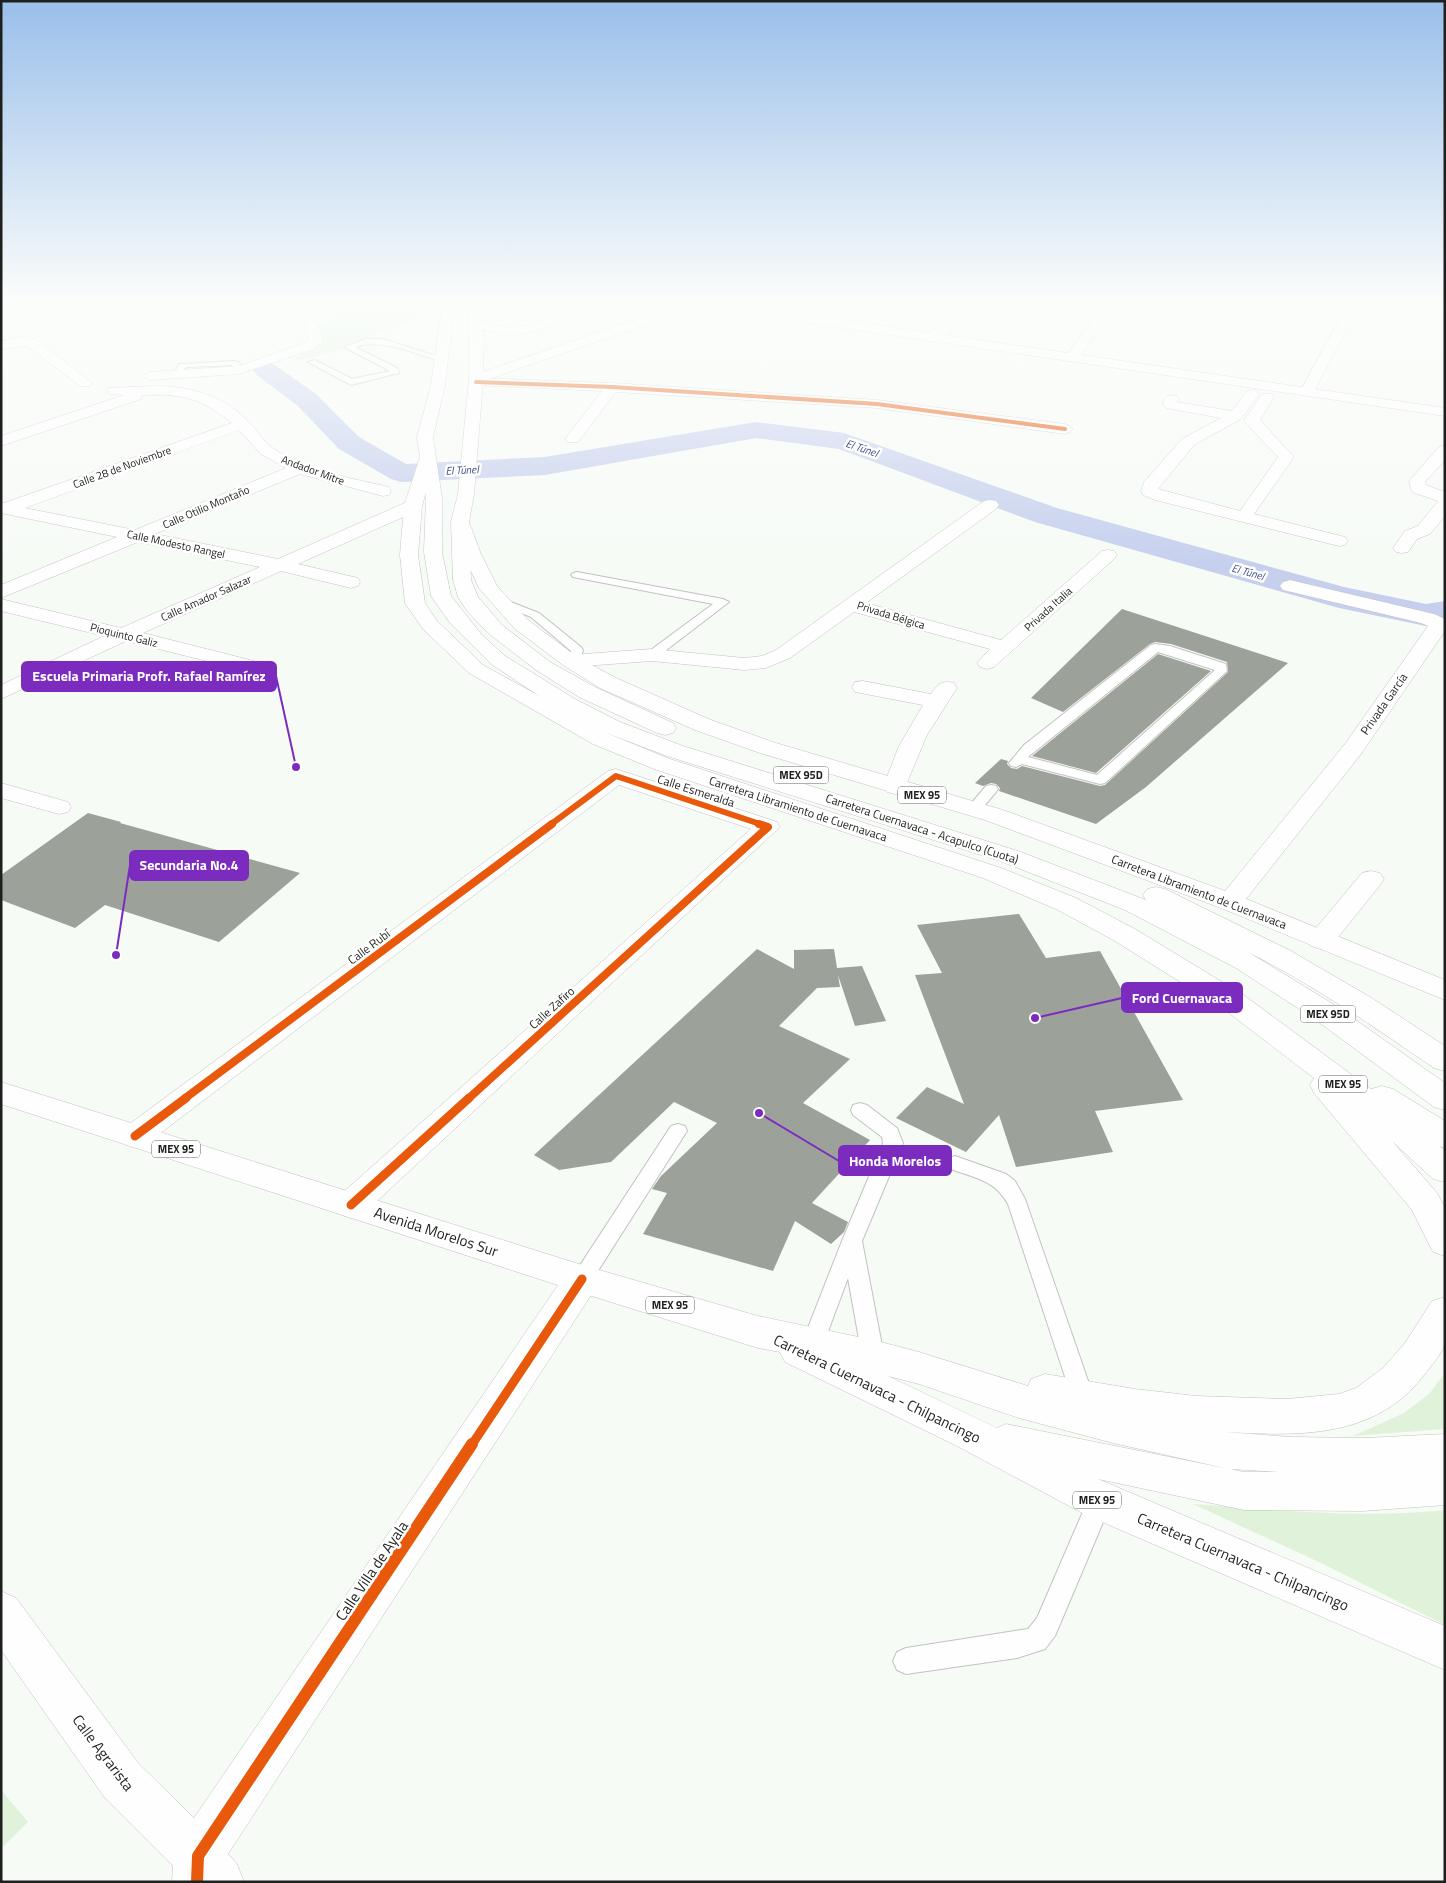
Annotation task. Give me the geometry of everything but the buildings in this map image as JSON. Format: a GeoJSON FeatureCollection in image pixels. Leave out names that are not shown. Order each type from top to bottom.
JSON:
{"type":"FeatureCollection","features":[{"type":"Feature","properties":{"kind":"main road","name":"Carretera Libramiento de Cuernavaca"},"geometry":{"type":"LineString","coordinates":[[436,389],[425,437],[427,460],[409,555],[415,604],[430,625],[476,669],[601,739],[662,764],[983,870],[1066,904],[1125,935],[1235,1003],[1374,1107],[1445,1170]]}},
{"type":"Feature","properties":{"kind":"main road"},"geometry":{"type":"LineString","coordinates":[[460,522],[466,494],[475,389]]}},
{"type":"Feature","properties":{"kind":"main road"},"geometry":{"type":"LineString","coordinates":[[573,439],[611,389]]}},
{"type":"Feature","properties":{"kind":"main road"},"geometry":{"type":"LineString","coordinates":[[641,389],[877,404],[1065,429]]}},
{"type":"Feature","properties":{"kind":"main road"},"geometry":{"type":"LineString","coordinates":[[1250,389],[1307,392],[1445,412]]}},
{"type":"Feature","properties":{"kind":"main road","name":"Andador Mitre"},"geometry":{"type":"LineString","coordinates":[[114,391],[194,394],[242,424],[252,438],[271,454],[300,468],[336,480],[383,490]]}},
{"type":"Feature","properties":{"kind":"main road"},"geometry":{"type":"LineString","coordinates":[[1262,391],[1236,416],[1188,442],[1150,486],[1150,491],[1161,496],[1339,541]]}},
{"type":"Feature","properties":{"kind":"main road"},"geometry":{"type":"LineString","coordinates":[[1244,517],[1286,456],[1262,434],[1252,421],[1262,391]]}},
{"type":"Feature","properties":{"kind":"main road"},"geometry":{"type":"LineString","coordinates":[[1,441],[136,396]]}},
{"type":"Feature","properties":{"kind":"main road"},"geometry":{"type":"LineString","coordinates":[[1172,399],[1169,403],[1171,405],[1236,416]]}},
{"type":"Feature","properties":{"kind":"main road","name":"Calle 28 de Noviembre"},"geometry":{"type":"LineString","coordinates":[[3,509],[242,424]]}},
{"type":"Feature","properties":{"kind":"main road"},"geometry":{"type":"LineString","coordinates":[[1219,426],[1262,434]]}},
{"type":"Feature","properties":{"kind":"main road"},"geometry":{"type":"LineString","coordinates":[[1445,450],[1417,481],[1418,488],[1445,498]]}},
{"type":"Feature","properties":{"kind":"main road","name":"Calle Otilio Montaño"},"geometry":{"type":"LineString","coordinates":[[1,592],[300,468]]}},
{"type":"Feature","properties":{"kind":"main road","name":"Calle Amador Salazar"},"geometry":{"type":"LineString","coordinates":[[1,693],[125,634],[420,502]]}},
{"type":"Feature","properties":{"kind":"main road","name":"Carretera Cuernavaca - Acapulco (Cuota)"},"geometry":{"type":"LineString","coordinates":[[420,502],[433,552],[441,596],[457,620],[498,660],[521,677],[612,727],[675,750],[941,834],[1148,891],[1281,957],[1360,1004],[1445,1061]]}},
{"type":"Feature","properties":{"kind":"main road"},"geometry":{"type":"LineString","coordinates":[[1445,504],[1424,530],[1407,541],[1445,535]]}},
{"type":"Feature","properties":{"kind":"main road","name":"Privada Bélgica"},"geometry":{"type":"LineString","coordinates":[[852,605],[990,506]]}},
{"type":"Feature","properties":{"kind":"main road","name":"Calle Modesto Rangel"},"geometry":{"type":"LineString","coordinates":[[3,509],[278,565],[350,582]]}},
{"type":"Feature","properties":{"kind":"main road","name":"Carretera Libramiento de Cuernavaca"},"geometry":{"type":"LineString","coordinates":[[460,522],[472,554],[490,588],[521,624],[569,661],[608,683],[703,725],[895,787],[974,810],[1230,902],[1445,991]]}},
{"type":"Feature","properties":{"kind":"main road","name":"Carretera Cuernavaca - Acapulco (Cuota)"},"geometry":{"type":"LineString","coordinates":[[460,522],[462,580],[474,607],[513,644],[543,666],[588,692],[639,717],[692,739],[756,761],[961,824],[1059,867],[1246,962],[1323,1011],[1445,1099]]}},
{"type":"Feature","properties":{"kind":"main road","name":"Privada Italia"},"geometry":{"type":"LineString","coordinates":[[987,663],[1108,555]]}},
{"type":"Feature","properties":{"kind":"main road","name":"Privada García"},"geometry":{"type":"LineString","coordinates":[[1230,902],[1353,749],[1438,626],[1436,621],[1427,618],[1290,586]]}},
{"type":"Feature","properties":{"kind":"main road","name":"Pioquinto Galiz"},"geometry":{"type":"LineString","coordinates":[[1,605],[248,665]]}},
{"type":"Feature","properties":{"kind":"main road"},"geometry":{"type":"LineString","coordinates":[[569,661],[652,655],[744,664],[766,662],[783,654],[852,605]]}},
{"type":"Feature","properties":{"kind":"main road","name":"Privada Bélgica"},"geometry":{"type":"LineString","coordinates":[[852,605],[1004,647]]}},
{"type":"Feature","properties":{"kind":"main road"},"geometry":{"type":"LineString","coordinates":[[863,687],[941,694],[918,726],[905,753],[895,787]]}},
{"type":"Feature","properties":{"kind":"main road","name":"Calle Esmeralda"},"geometry":{"type":"LineString","coordinates":[[616,776],[768,827]]}},
{"type":"Feature","properties":{"kind":"main road","name":"Calle Rubí"},"geometry":{"type":"LineString","coordinates":[[135,1136],[616,776]]}},
{"type":"Feature","properties":{"kind":"main road"},"geometry":{"type":"LineString","coordinates":[[1,790],[59,807]]}},
{"type":"Feature","properties":{"kind":"main road","name":"Calle Zafiro"},"geometry":{"type":"LineString","coordinates":[[351,1205],[768,827]]}},
{"type":"Feature","properties":{"kind":"main road"},"geometry":{"type":"LineString","coordinates":[[1321,940],[1371,879]]}},
{"type":"Feature","properties":{"kind":"main road"},"geometry":{"type":"LineString","coordinates":[[1235,1003],[1445,1136]]}},
{"type":"Feature","properties":{"kind":"main road"},"geometry":{"type":"LineString","coordinates":[[1293,1048],[1424,1202],[1445,1242]]}},
{"type":"Feature","properties":{"kind":"main road","name":"Avenida Morelos Sur"},"geometry":{"type":"LineString","coordinates":[[1,1093],[582,1279],[758,1332]]}},
{"type":"Feature","properties":{"kind":"main road","name":"Calle Villa de Ayala"},"geometry":{"type":"LineString","coordinates":[[204,1873],[582,1279]]}},
{"type":"Feature","properties":{"kind":"main road"},"geometry":{"type":"LineString","coordinates":[[919,1368],[1140,1408],[1254,1417],[1312,1415],[1355,1408],[1382,1392],[1410,1365],[1432,1336],[1445,1312]]}},
{"type":"Feature","properties":{"kind":"main road","name":"Carretera Cuernavaca - Chilpancingo"},"geometry":{"type":"LineString","coordinates":[[758,1332],[873,1356],[919,1368],[1019,1401],[1113,1426],[1229,1450],[1290,1455],[1365,1456],[1445,1452]]}},
{"type":"Feature","properties":{"kind":"main road","name":"Carretera Cuernavaca - Chilpancingo"},"geometry":{"type":"LineString","coordinates":[[758,1332],[971,1434],[1100,1501],[1445,1648]]}},
{"type":"Feature","properties":{"kind":"main road"},"geometry":{"type":"LineString","coordinates":[[971,1434],[1244,1491],[1362,1492],[1445,1486]]}},
{"type":"Feature","properties":{"kind":"main road","name":"Calle Agrarista"},"geometry":{"type":"LineString","coordinates":[[1,1612],[122,1781],[204,1873]]}},
{"type":"Feature","properties":{"kind":"lane"},"geometry":{"type":"LineString","coordinates":[[577,575],[723,602],[652,655]]}},
{"type":"Feature","properties":{"kind":"lane"},"geometry":{"type":"LineString","coordinates":[[1155,648],[1166,649],[1222,668],[1221,671],[1100,780],[1017,761],[1029,748],[1155,648]]}},
{"type":"Feature","properties":{"kind":"lane"},"geometry":{"type":"LineString","coordinates":[[974,810],[991,789]]}},
{"type":"Feature","properties":{"kind":"lane"},"geometry":{"type":"LineString","coordinates":[[813,1343],[852,1241],[893,1143],[890,1133],[860,1110]]}},
{"type":"Feature","properties":{"kind":"lane"},"geometry":{"type":"LineString","coordinates":[[582,1279],[678,1130]]}},
{"type":"Feature","properties":{"kind":"lane"},"geometry":{"type":"LineString","coordinates":[[955,1163],[999,1179],[1008,1186],[1018,1204],[1083,1398]]}},
{"type":"Feature","properties":{"kind":"lane"},"geometry":{"type":"LineString","coordinates":[[852,1241],[873,1356]]}},
{"type":"Feature","properties":{"kind":"lane"},"geometry":{"type":"LineString","coordinates":[[906,1661],[1017,1645],[1036,1640],[1046,1627],[1100,1501]]}},
{"type":"Feature","properties":{"kind":"green space"},"geometry":{"type":"Polygon","coordinates":[[[1445,1373],[1445,1429],[1353,1436],[1404,1413],[1429,1394],[1445,1373]]]}},
{"type":"Feature","properties":{"kind":"green space"},"geometry":{"type":"Polygon","coordinates":[[[1193,1504],[1350,1514],[1413,1513],[1445,1510],[1445,1625],[1321,1563],[1193,1504]]]}},
{"type":"Feature","properties":{"kind":"green space"},"geometry":{"type":"Polygon","coordinates":[[[1,1790],[28,1822],[1,1849],[1,1790]]]}},
{"type":"Feature","properties":{"kind":"waterway","name":"El Túnel"},"geometry":{"type":"LineString","coordinates":[[292,389],[307,400],[349,443],[401,473],[545,466],[756,430],[844,441],[1046,515],[1339,597],[1426,615],[1445,612]]}},
{"type":"Feature","properties":{"kind":"cycle path"},"geometry":{"type":"LineString","coordinates":[[641,389],[877,404],[1065,429]]}},
{"type":"Feature","properties":{"kind":"cycle path"},"geometry":{"type":"LineString","coordinates":[[135,1136],[616,776],[768,827],[351,1205]]}},
{"type":"Feature","properties":{"kind":"cycle path"},"geometry":{"type":"LineString","coordinates":[[197,1882],[198,1856],[582,1279]]}},
{"type":"Feature","properties":{"kind":"place","name":"Escuela Primaria Profr. Rafael Ramírez"},"geometry":{"type":"Point","coordinates":[296,767]}},
{"type":"Feature","properties":{"kind":"place","name":"Secundaria No.4"},"geometry":{"type":"Point","coordinates":[116,955]}},
{"type":"Feature","properties":{"kind":"place","name":"Ford Cuernavaca"},"geometry":{"type":"Point","coordinates":[1035,1018]}},
{"type":"Feature","properties":{"kind":"place","name":"Honda Morelos"},"geometry":{"type":"Point","coordinates":[759,1113]}}]}
